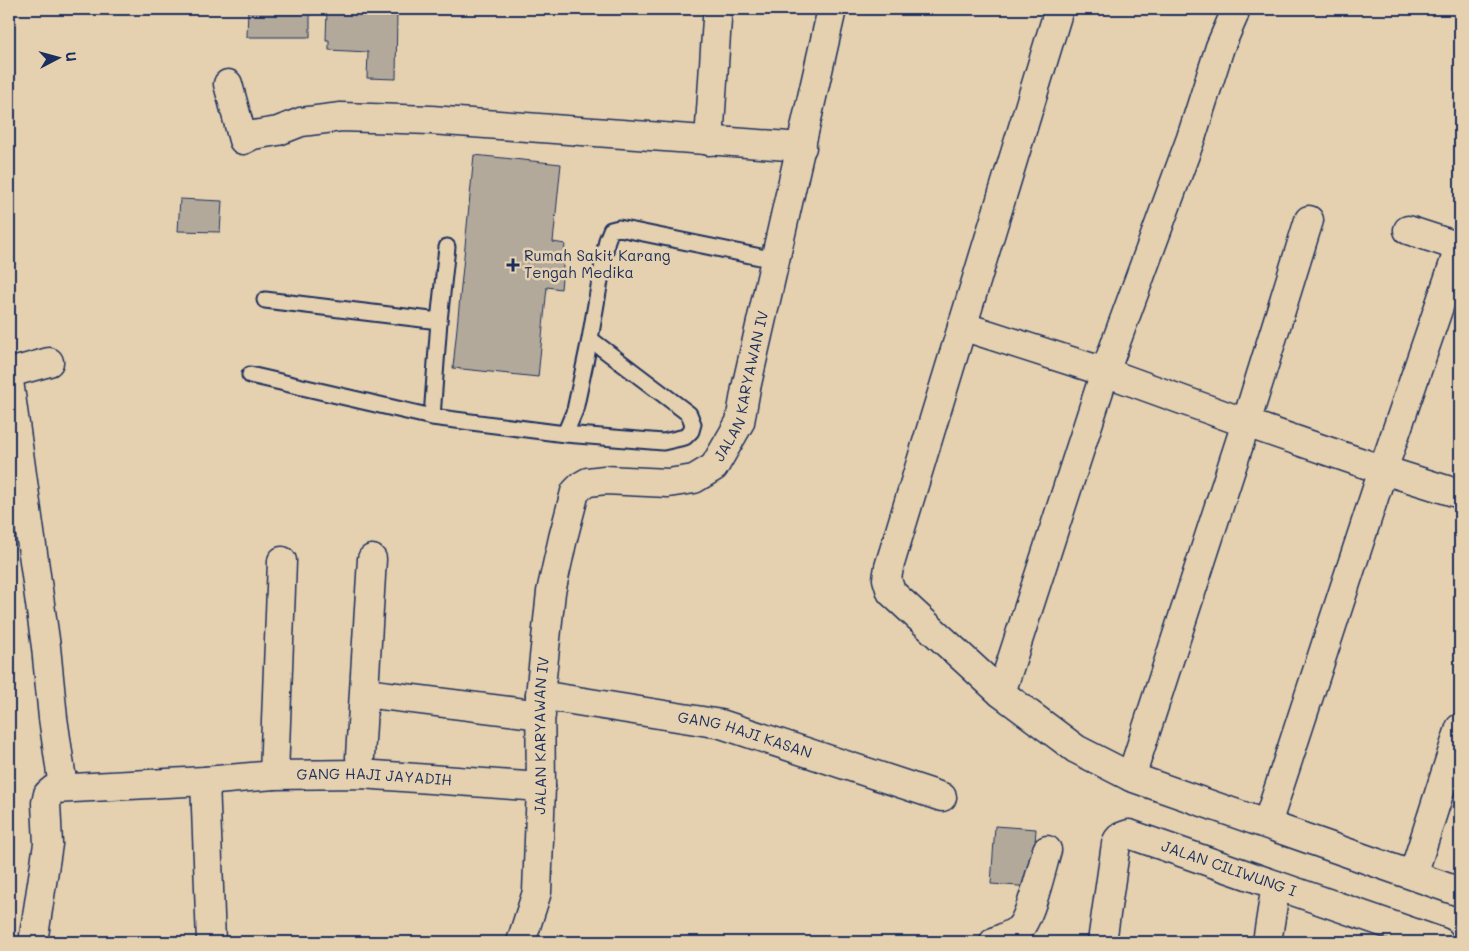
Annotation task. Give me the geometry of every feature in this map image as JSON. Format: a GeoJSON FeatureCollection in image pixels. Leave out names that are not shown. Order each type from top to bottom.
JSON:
{"type":"FeatureCollection","features":[{"type":"Feature","properties":{"kind":"street","name":"JALAN KARYAWAN IV"},"geometry":{"type":"LineString","coordinates":[[521,942],[537,892],[541,787],[541,705],[551,592],[576,492],[588,482],[605,480],[668,483],[694,479],[714,466],[740,422],[746,388],[832,9]]}},
{"type":"Feature","properties":{"kind":"street"},"geometry":{"type":"LineString","coordinates":[[1059,9],[889,567],[887,579],[891,592],[1001,693],[1076,749],[1131,776],[1460,892]]}},
{"type":"Feature","properties":{"kind":"street"},"geometry":{"type":"LineString","coordinates":[[1001,693],[1105,372],[1191,138],[1220,47],[1234,15]]}},
{"type":"Feature","properties":{"kind":"street"},"geometry":{"type":"LineString","coordinates":[[708,141],[716,19]]}},
{"type":"Feature","properties":{"kind":"street"},"geometry":{"type":"LineString","coordinates":[[228,84],[243,140],[253,135],[278,131],[300,122],[341,117],[431,120],[802,147]]}},
{"type":"Feature","properties":{"kind":"street"},"geometry":{"type":"LineString","coordinates":[[1131,776],[1246,423],[1309,220]]}},
{"type":"Feature","properties":{"kind":"street"},"geometry":{"type":"LineString","coordinates":[[1268,824],[1383,470],[1457,254],[1408,230]]}},
{"type":"Feature","properties":{"kind":"street"},"geometry":{"type":"LineString","coordinates":[[962,326],[1105,372],[1246,423],[1460,494]]}},
{"type":"Feature","properties":{"kind":"street"},"geometry":{"type":"LineString","coordinates":[[9,373],[49,362]]}},
{"type":"Feature","properties":{"kind":"street"},"geometry":{"type":"LineString","coordinates":[[9,381],[46,647],[53,718],[63,787],[54,789],[48,794],[46,803],[48,844],[33,942]]}},
{"type":"Feature","properties":{"kind":"street"},"geometry":{"type":"LineString","coordinates":[[360,757],[372,559]]}},
{"type":"Feature","properties":{"kind":"street"},"geometry":{"type":"LineString","coordinates":[[274,775],[282,561]]}},
{"type":"Feature","properties":{"kind":"street","name":"GANG HAJI KASAN"},"geometry":{"type":"LineString","coordinates":[[365,693],[541,705],[721,724],[942,797]]}},
{"type":"Feature","properties":{"kind":"street"},"geometry":{"type":"LineString","coordinates":[[1413,875],[1460,728]]}},
{"type":"Feature","properties":{"kind":"street","name":"GANG HAJI JAYADIH"},"geometry":{"type":"LineString","coordinates":[[63,787],[274,775],[361,774],[541,787]]}},
{"type":"Feature","properties":{"kind":"street"},"geometry":{"type":"LineString","coordinates":[[205,780],[210,942]]}},
{"type":"Feature","properties":{"kind":"street","name":"JALAN CILIWUNG I"},"geometry":{"type":"LineString","coordinates":[[1102,942],[1116,844],[1118,839],[1129,834],[1276,884],[1433,941]]}},
{"type":"Feature","properties":{"kind":"street"},"geometry":{"type":"LineString","coordinates":[[994,942],[1017,931],[1023,925],[1047,850]]}},
{"type":"Feature","properties":{"kind":"street"},"geometry":{"type":"LineString","coordinates":[[1267,942],[1276,884]]}},
{"type":"Feature","properties":{"kind":"lane"},"geometry":{"type":"LineString","coordinates":[[565,434],[575,410],[590,339],[607,240],[611,230],[619,228],[775,260]]}},
{"type":"Feature","properties":{"kind":"lane"},"geometry":{"type":"LineString","coordinates":[[432,417],[447,247]]}},
{"type":"Feature","properties":{"kind":"lane"},"geometry":{"type":"LineString","coordinates":[[265,300],[440,321]]}},
{"type":"Feature","properties":{"kind":"lane"},"geometry":{"type":"LineString","coordinates":[[250,375],[432,417],[565,434],[663,442],[685,437],[691,431],[693,424],[690,414],[590,339]]}},
{"type":"Feature","properties":{"kind":"building"},"geometry":{"type":"Polygon","coordinates":[[[248,9],[310,9],[310,37],[247,37],[248,9]]]}},
{"type":"Feature","properties":{"kind":"building"},"geometry":{"type":"Polygon","coordinates":[[[327,9],[397,9],[396,79],[367,78],[368,52],[329,50],[329,40],[326,40],[327,9]]]}},
{"type":"Feature","properties":{"kind":"building","name":"Rumah Sakit Karang Tengah Medika"},"geometry":{"type":"Polygon","coordinates":[[[474,155],[561,164],[553,242],[565,244],[561,289],[547,287],[538,377],[453,368],[474,155]]]}},
{"type":"Feature","properties":{"kind":"building"},"geometry":{"type":"Polygon","coordinates":[[[180,199],[222,201],[220,232],[178,231],[180,199]]]}},
{"type":"Feature","properties":{"kind":"building"},"geometry":{"type":"Polygon","coordinates":[[[995,826],[1036,829],[1032,887],[991,884],[995,826]]]}},
{"type":"Feature","properties":{"kind":"place","name":"Rumah Sakit Karang Tengah Medika"},"geometry":{"type":"Point","coordinates":[513,265]}}]}
